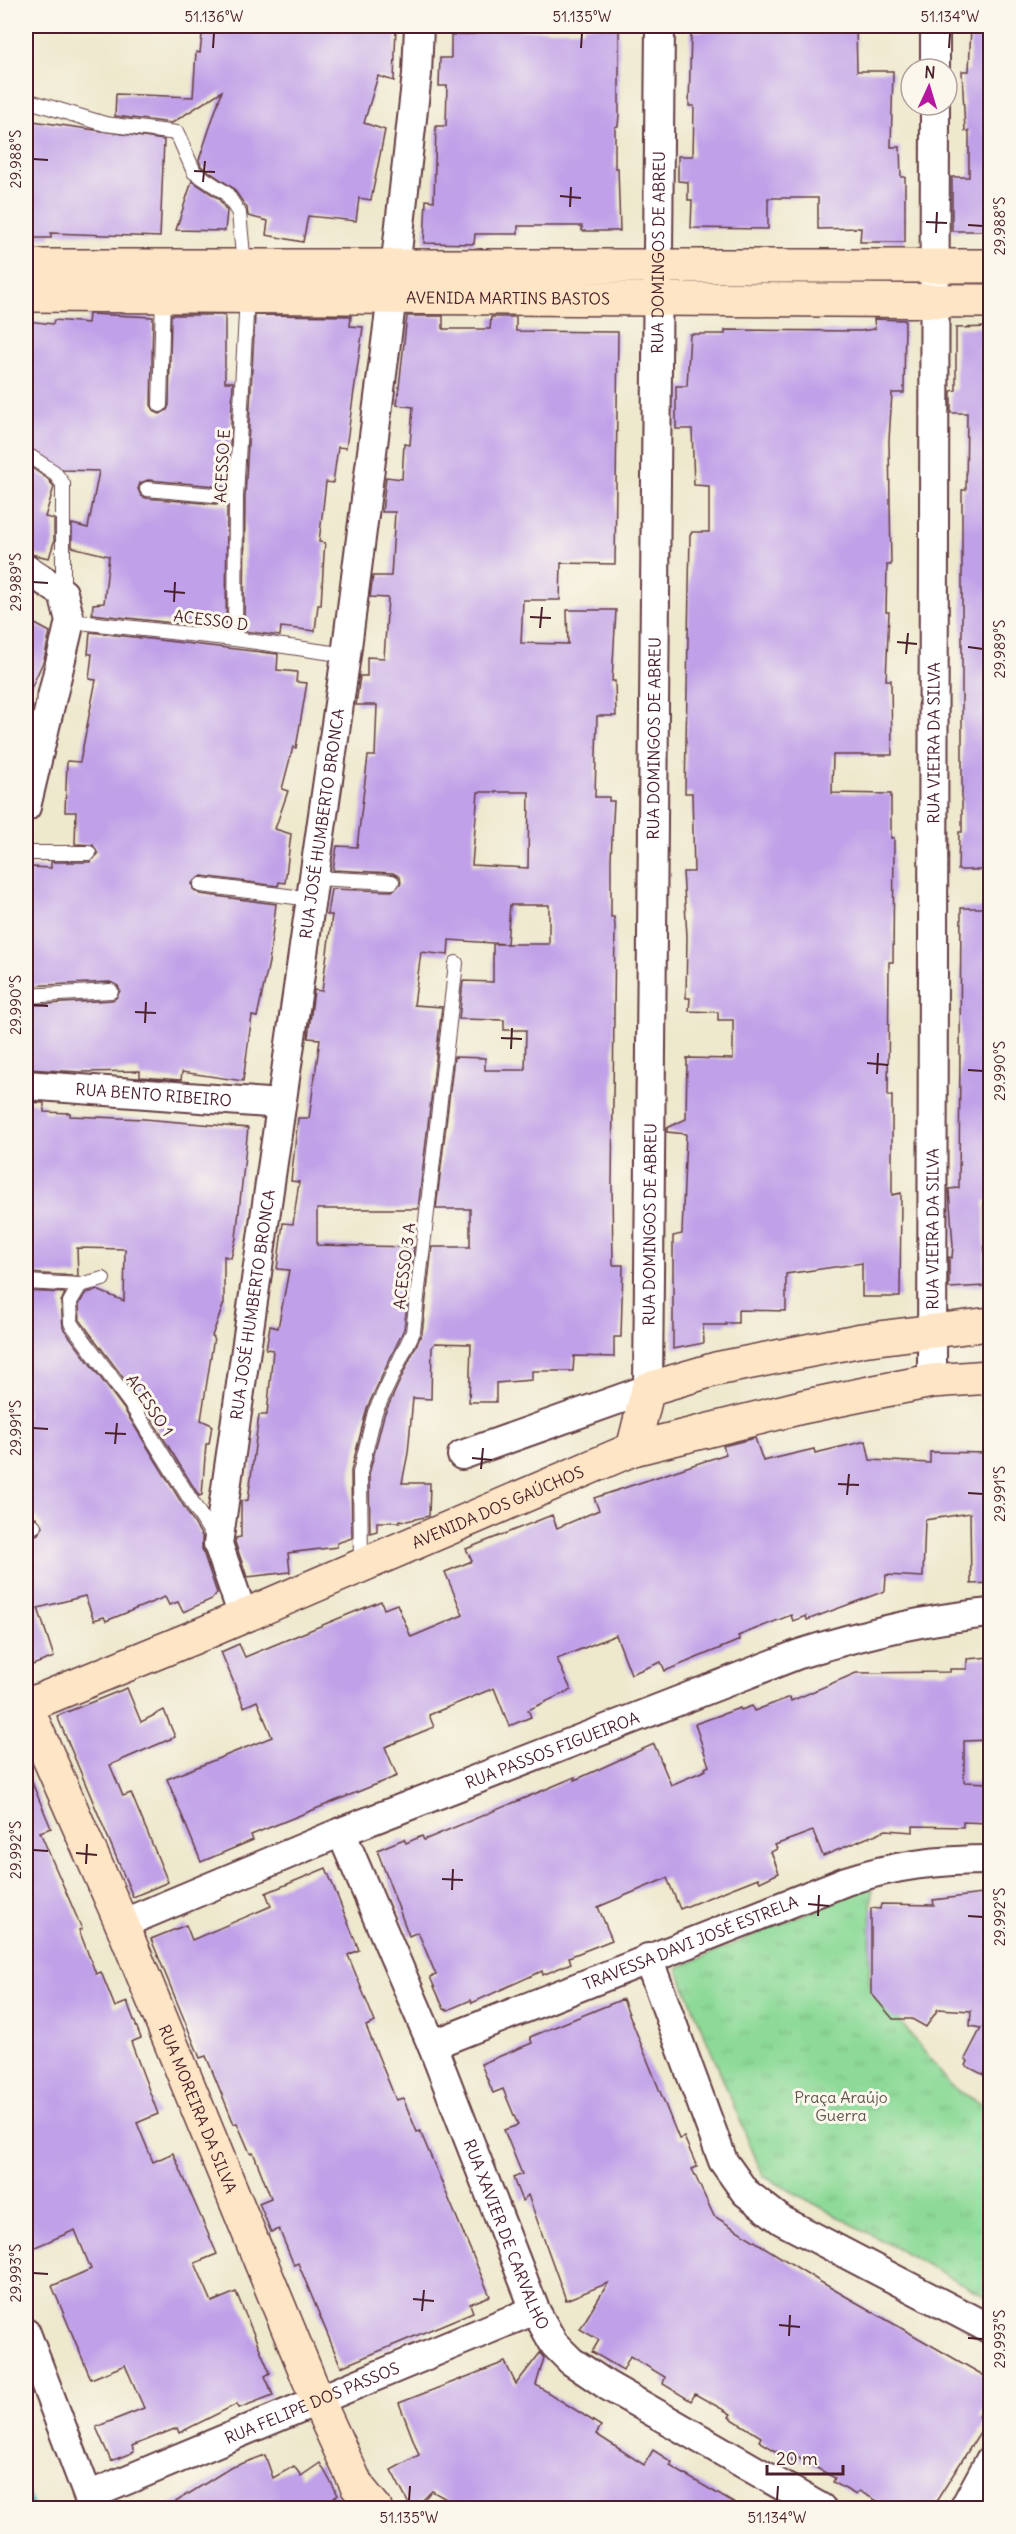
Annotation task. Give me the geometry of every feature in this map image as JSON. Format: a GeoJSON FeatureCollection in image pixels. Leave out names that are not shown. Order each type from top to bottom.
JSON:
{"type":"FeatureCollection","features":[{"type":"Feature","properties":{"kind":"street","name":"RUA JOSÉ HUMBERTO BRONCA"},"geometry":{"type":"LineString","coordinates":[[243,1616],[218,1544],[346,655],[396,264],[417,74],[419,26]]}},
{"type":"Feature","properties":{"kind":"street","name":"RUA DOMINGOS DE ABREU"},"geometry":{"type":"LineString","coordinates":[[633,1449],[648,1389],[660,26]]}},
{"type":"Feature","properties":{"kind":"street"},"geometry":{"type":"LineString","coordinates":[[935,26],[935,57]]}},
{"type":"Feature","properties":{"kind":"street","name":"RUA VIEIRA DA SILVA"},"geometry":{"type":"LineString","coordinates":[[932,1381],[930,1329],[935,117]]}},
{"type":"Feature","properties":{"kind":"street","name":"AVENIDA MARTINS BASTOS"},"geometry":{"type":"LineString","coordinates":[[26,294],[163,295],[245,280],[396,264],[990,266]]}},
{"type":"Feature","properties":{"kind":"street","name":"AVENIDA MARTINS BASTOS"},"geometry":{"type":"LineString","coordinates":[[26,266],[245,280],[392,296],[990,301]]}},
{"type":"Feature","properties":{"kind":"street"},"geometry":{"type":"LineString","coordinates":[[26,569],[63,593],[70,621],[26,804]]}},
{"type":"Feature","properties":{"kind":"street","name":"RUA BENTO RIBEIRO"},"geometry":{"type":"LineString","coordinates":[[26,1085],[281,1104]]}},
{"type":"Feature","properties":{"kind":"street"},"geometry":{"type":"LineString","coordinates":[[462,1455],[648,1389],[716,1369],[930,1329],[990,1324]]}},
{"type":"Feature","properties":{"kind":"street","name":"AVENIDA DOS GAÚCHOS"},"geometry":{"type":"LineString","coordinates":[[26,1706],[633,1449],[802,1407],[932,1381],[990,1377]]}},
{"type":"Feature","properties":{"kind":"street","name":"RUA PASSOS FIGUEIROA"},"geometry":{"type":"LineString","coordinates":[[122,1924],[341,1833],[799,1654],[854,1636],[912,1624],[990,1613]]}},
{"type":"Feature","properties":{"kind":"street","name":"RUA MOREIRA DA SILVA"},"geometry":{"type":"LineString","coordinates":[[26,1706],[122,1924],[317,2399],[357,2486],[375,2508]]}},
{"type":"Feature","properties":{"kind":"street","name":"RUA XAVIER DE CARVALHO"},"geometry":{"type":"LineString","coordinates":[[341,1833],[432,2045],[535,2310],[554,2344],[580,2367],[608,2386],[821,2508]]}},
{"type":"Feature","properties":{"kind":"street","name":"TRAVESSA DAVI JOSÉ ESTRELA"},"geometry":{"type":"LineString","coordinates":[[432,2045],[648,1958],[883,1869],[915,1863],[990,1860]]}},
{"type":"Feature","properties":{"kind":"street"},"geometry":{"type":"LineString","coordinates":[[648,1958],[723,2161],[745,2192],[781,2220],[990,2329]]}},
{"type":"Feature","properties":{"kind":"street","name":"RUA FELIPE DOS PASSOS"},"geometry":{"type":"LineString","coordinates":[[90,2502],[317,2399],[535,2310]]}},
{"type":"Feature","properties":{"kind":"street"},"geometry":{"type":"LineString","coordinates":[[26,2333],[90,2502]]}},
{"type":"Feature","properties":{"kind":"street"},"geometry":{"type":"LineString","coordinates":[[964,2508],[990,2460]]}},
{"type":"Feature","properties":{"kind":"lane","name":"ACESSO E"},"geometry":{"type":"LineString","coordinates":[[26,100],[105,124],[177,133],[195,172],[226,193],[239,213],[245,280],[236,497],[235,639]]}},
{"type":"Feature","properties":{"kind":"lane"},"geometry":{"type":"LineString","coordinates":[[160,405],[163,295]]}},
{"type":"Feature","properties":{"kind":"lane"},"geometry":{"type":"LineString","coordinates":[[26,454],[54,472],[64,491],[63,593]]}},
{"type":"Feature","properties":{"kind":"lane"},"geometry":{"type":"LineString","coordinates":[[147,489],[236,497]]}},
{"type":"Feature","properties":{"kind":"lane","name":"ACESSO D"},"geometry":{"type":"LineString","coordinates":[[70,621],[235,639],[346,655]]}},
{"type":"Feature","properties":{"kind":"lane"},"geometry":{"type":"LineString","coordinates":[[26,853],[89,853]]}},
{"type":"Feature","properties":{"kind":"lane"},"geometry":{"type":"LineString","coordinates":[[201,885],[313,888],[392,882]]}},
{"type":"Feature","properties":{"kind":"lane","name":"ACESSO 3 A"},"geometry":{"type":"LineString","coordinates":[[361,1564],[360,1473],[375,1412],[412,1332],[456,963]]}},
{"type":"Feature","properties":{"kind":"lane"},"geometry":{"type":"LineString","coordinates":[[26,996],[111,991]]}},
{"type":"Feature","properties":{"kind":"lane"},"geometry":{"type":"LineString","coordinates":[[26,1282],[80,1285],[103,1279]]}},
{"type":"Feature","properties":{"kind":"lane","name":"ACESSO 1"},"geometry":{"type":"LineString","coordinates":[[80,1285],[70,1302],[70,1323],[131,1404],[218,1544]]}},
{"type":"Feature","properties":{"kind":"green space","name":"Praça Araújo Guerra"},"geometry":{"type":"Polygon","coordinates":[[[872,1885],[869,1982],[952,2087],[990,2109],[990,2299],[763,2176],[677,1968],[872,1885]]]}},
{"type":"Feature","properties":{"kind":"building"},"geometry":{"type":"Polygon","coordinates":[[[203,26],[396,26],[394,81],[378,76],[364,123],[385,130],[371,200],[359,198],[356,221],[308,216],[303,242],[266,235],[268,221],[248,216],[247,208],[233,188],[201,166],[199,160],[222,91],[172,123],[115,116],[116,94],[193,97],[196,52],[200,53],[203,26]]]}},
{"type":"Feature","properties":{"kind":"building"},"geometry":{"type":"Polygon","coordinates":[[[475,26],[519,26],[519,30],[584,30],[584,26],[619,26],[619,115],[618,126],[615,127],[615,168],[618,168],[620,231],[582,231],[582,226],[518,226],[518,234],[475,234],[474,244],[424,243],[426,200],[434,201],[436,126],[446,126],[447,86],[439,86],[440,58],[451,58],[451,35],[475,34],[475,26]]]}},
{"type":"Feature","properties":{"kind":"building"},"geometry":{"type":"Polygon","coordinates":[[[714,26],[856,26],[857,71],[893,71],[891,147],[900,147],[901,177],[905,177],[905,242],[860,242],[861,228],[818,229],[818,198],[768,198],[768,229],[691,228],[692,200],[688,200],[688,182],[678,181],[678,156],[693,156],[694,106],[689,106],[691,31],[714,31],[714,26]]]}},
{"type":"Feature","properties":{"kind":"building"},"geometry":{"type":"Polygon","coordinates":[[[971,26],[990,26],[990,231],[952,231],[952,177],[969,177],[969,131],[965,131],[962,71],[969,71],[971,26]]]}},
{"type":"Feature","properties":{"kind":"building"},"geometry":{"type":"Polygon","coordinates":[[[26,120],[164,140],[160,237],[51,233],[51,238],[31,238],[26,183],[26,120]]]}},
{"type":"Feature","properties":{"kind":"building"},"geometry":{"type":"Polygon","coordinates":[[[192,181],[219,199],[227,211],[225,231],[176,230],[192,181]]]}},
{"type":"Feature","properties":{"kind":"building"},"geometry":{"type":"Polygon","coordinates":[[[89,314],[153,317],[151,405],[155,412],[160,414],[167,410],[169,405],[171,315],[225,315],[225,382],[233,382],[228,487],[148,480],[140,483],[138,489],[141,496],[146,498],[227,505],[226,629],[92,614],[93,604],[104,603],[109,556],[72,547],[72,524],[88,528],[99,471],[63,470],[26,445],[28,321],[53,324],[54,320],[88,323],[89,314]]]}},
{"type":"Feature","properties":{"kind":"building"},"geometry":{"type":"Polygon","coordinates":[[[255,315],[351,316],[350,326],[363,327],[346,448],[338,447],[333,483],[326,482],[319,542],[325,543],[321,605],[318,605],[315,631],[281,627],[280,636],[244,631],[245,497],[255,315]]]}},
{"type":"Feature","properties":{"kind":"building"},"geometry":{"type":"Polygon","coordinates":[[[407,316],[443,316],[443,329],[490,329],[491,317],[516,317],[516,331],[618,332],[615,564],[561,563],[560,600],[523,600],[521,643],[568,644],[567,610],[616,610],[612,681],[615,681],[616,716],[597,716],[595,797],[609,797],[609,801],[614,801],[611,858],[611,917],[614,917],[615,926],[613,1265],[623,1265],[621,1337],[614,1337],[614,1357],[574,1356],[573,1371],[532,1371],[532,1380],[496,1383],[496,1402],[469,1402],[471,1344],[435,1343],[432,1347],[431,1399],[413,1398],[408,1453],[402,1483],[430,1483],[429,1516],[407,1521],[400,1520],[400,1522],[377,1522],[377,1531],[370,1533],[369,1474],[384,1415],[422,1333],[432,1247],[470,1247],[470,1209],[436,1209],[454,1057],[485,1058],[485,1070],[525,1070],[526,1030],[504,1030],[504,1020],[459,1019],[463,981],[493,982],[493,944],[507,944],[449,940],[448,955],[421,952],[414,1005],[442,1007],[418,1209],[317,1209],[317,1245],[414,1247],[404,1329],[367,1408],[351,1471],[352,1538],[337,1543],[337,1547],[288,1553],[290,1572],[247,1577],[235,1542],[236,1538],[241,1537],[241,1501],[248,1500],[259,1415],[267,1415],[273,1350],[266,1349],[270,1326],[278,1328],[289,1270],[277,1269],[283,1223],[293,1224],[299,1182],[291,1181],[298,1118],[309,1118],[320,1039],[308,1038],[314,990],[322,991],[332,915],[327,915],[331,889],[392,891],[401,883],[400,877],[393,873],[333,870],[337,846],[357,847],[368,756],[375,756],[377,705],[356,705],[360,676],[367,676],[367,657],[384,658],[388,598],[370,597],[373,576],[391,576],[395,512],[382,512],[386,477],[402,479],[404,444],[410,445],[413,407],[397,405],[407,316]],[[478,792],[472,865],[528,868],[529,792],[478,792]],[[510,905],[507,944],[549,944],[549,905],[510,905]]]}},
{"type":"Feature","properties":{"kind":"building"},"geometry":{"type":"Polygon","coordinates":[[[874,319],[905,320],[904,393],[892,393],[889,440],[891,565],[887,565],[886,612],[889,612],[886,680],[891,680],[892,755],[833,755],[832,793],[891,794],[891,838],[894,838],[893,962],[889,962],[888,1096],[892,1096],[892,1195],[901,1193],[900,1297],[862,1297],[862,1263],[786,1274],[786,1311],[738,1310],[738,1323],[703,1325],[704,1343],[673,1349],[673,1236],[682,1234],[686,1134],[667,1132],[667,1128],[686,1119],[687,1058],[733,1059],[733,1020],[718,1020],[718,1012],[689,1011],[690,998],[686,998],[687,936],[683,872],[694,872],[692,793],[685,793],[690,535],[692,532],[709,532],[709,486],[694,485],[692,429],[676,429],[676,386],[687,386],[690,334],[725,334],[725,330],[860,331],[875,329],[874,319]]]}},
{"type":"Feature","properties":{"kind":"building"},"geometry":{"type":"Polygon","coordinates":[[[990,327],[990,870],[958,870],[959,832],[962,832],[962,490],[966,490],[967,413],[951,413],[951,391],[956,390],[956,328],[990,327]]]}},
{"type":"Feature","properties":{"kind":"building"},"geometry":{"type":"Polygon","coordinates":[[[26,464],[48,479],[54,487],[45,517],[54,519],[54,542],[49,558],[26,553],[26,464]]]}},
{"type":"Feature","properties":{"kind":"building"},"geometry":{"type":"Polygon","coordinates":[[[26,619],[50,632],[44,660],[26,699],[26,619]]]}},
{"type":"Feature","properties":{"kind":"building"},"geometry":{"type":"Polygon","coordinates":[[[90,632],[278,654],[277,670],[297,672],[296,682],[307,683],[296,748],[293,747],[282,789],[288,791],[275,829],[291,834],[285,883],[279,882],[278,886],[202,876],[192,883],[193,889],[200,894],[276,904],[269,962],[257,1017],[252,1016],[243,1081],[182,1072],[181,1080],[140,1077],[140,1071],[80,1072],[26,1069],[26,1027],[30,1028],[32,1005],[112,1000],[120,991],[118,986],[110,982],[26,986],[26,939],[30,917],[26,915],[30,867],[51,868],[51,862],[90,862],[98,854],[93,845],[75,844],[76,812],[65,812],[67,761],[80,762],[96,680],[89,679],[92,654],[88,654],[90,632]]]}},
{"type":"Feature","properties":{"kind":"building"},"geometry":{"type":"Polygon","coordinates":[[[961,908],[990,908],[990,1200],[984,1201],[985,1286],[949,1288],[949,1257],[952,1258],[953,1246],[949,1189],[959,1188],[961,908]]]}},
{"type":"Feature","properties":{"kind":"building"},"geometry":{"type":"Polygon","coordinates":[[[26,1102],[44,1103],[44,1112],[70,1113],[70,1116],[144,1119],[248,1128],[236,1238],[231,1258],[224,1256],[224,1303],[212,1336],[214,1337],[201,1420],[212,1425],[209,1444],[206,1444],[202,1495],[199,1496],[139,1399],[80,1320],[79,1304],[86,1293],[97,1290],[124,1301],[125,1249],[77,1248],[78,1276],[26,1273],[26,1102]]]}},
{"type":"Feature","properties":{"kind":"building"},"geometry":{"type":"Polygon","coordinates":[[[26,1291],[65,1293],[61,1302],[63,1328],[124,1409],[202,1536],[202,1549],[217,1593],[212,1599],[183,1612],[178,1602],[169,1605],[165,1597],[106,1621],[104,1617],[94,1620],[85,1596],[38,1608],[54,1657],[30,1666],[26,1654],[26,1538],[38,1534],[43,1527],[36,1517],[26,1520],[26,1291]]]}},
{"type":"Feature","properties":{"kind":"building"},"geometry":{"type":"Polygon","coordinates":[[[755,1438],[763,1461],[814,1449],[815,1453],[866,1441],[870,1460],[930,1463],[930,1452],[990,1453],[990,1583],[971,1584],[970,1513],[925,1520],[923,1577],[886,1575],[885,1591],[807,1620],[806,1616],[793,1621],[791,1615],[738,1636],[740,1640],[665,1671],[661,1662],[631,1674],[616,1635],[557,1659],[571,1690],[528,1710],[531,1717],[509,1726],[494,1688],[429,1715],[434,1727],[385,1747],[397,1776],[251,1835],[253,1840],[201,1862],[167,1779],[272,1737],[257,1701],[244,1707],[221,1652],[239,1644],[245,1657],[381,1601],[384,1609],[397,1604],[411,1637],[463,1615],[445,1572],[472,1561],[466,1549],[552,1515],[557,1528],[599,1510],[594,1498],[726,1454],[723,1446],[755,1438]]]}},
{"type":"Feature","properties":{"kind":"building"},"geometry":{"type":"Polygon","coordinates":[[[990,1657],[990,1740],[964,1741],[964,1782],[990,1783],[990,1823],[963,1822],[963,1827],[913,1826],[913,1832],[886,1830],[823,1856],[813,1831],[775,1845],[777,1849],[771,1852],[779,1873],[760,1882],[758,1878],[680,1909],[667,1878],[598,1907],[612,1940],[569,1957],[571,1963],[543,1975],[542,1971],[472,2003],[471,2000],[448,2010],[444,2009],[430,1977],[436,1975],[418,1932],[409,1936],[377,1850],[404,1839],[406,1843],[422,1836],[424,1840],[575,1777],[575,1780],[654,1744],[671,1785],[706,1770],[705,1768],[709,1766],[695,1724],[740,1708],[741,1710],[752,1706],[754,1711],[790,1697],[791,1701],[856,1673],[950,1672],[950,1669],[967,1669],[967,1659],[990,1657]]]}},
{"type":"Feature","properties":{"kind":"building"},"geometry":{"type":"Polygon","coordinates":[[[127,1688],[141,1722],[164,1710],[175,1737],[110,1765],[123,1796],[131,1793],[168,1882],[133,1897],[57,1716],[127,1688]]]}},
{"type":"Feature","properties":{"kind":"building"},"geometry":{"type":"Polygon","coordinates":[[[26,1768],[51,1828],[40,1832],[82,1929],[79,1930],[96,1974],[101,1972],[115,2007],[127,2002],[141,2038],[131,2042],[158,2114],[137,2123],[153,2162],[173,2153],[217,2254],[195,2263],[212,2302],[236,2292],[270,2373],[265,2376],[273,2395],[239,2408],[237,2404],[179,2433],[177,2428],[132,2446],[134,2452],[111,2461],[96,2427],[144,2408],[125,2365],[91,2379],[52,2286],[91,2269],[75,2230],[33,2248],[30,2240],[26,2241],[26,1768]]]}},
{"type":"Feature","properties":{"kind":"building"},"geometry":{"type":"Polygon","coordinates":[[[326,1868],[359,1950],[348,1955],[375,2022],[366,2026],[396,2100],[403,2098],[417,2132],[420,2131],[490,2296],[470,2304],[473,2312],[341,2367],[298,2263],[294,2265],[279,2229],[271,2232],[259,2203],[271,2198],[253,2152],[250,2153],[237,2123],[234,2124],[206,2056],[200,2058],[151,1939],[186,1925],[192,1940],[271,1906],[266,1893],[326,1868]]]}},
{"type":"Feature","properties":{"kind":"building"},"geometry":{"type":"Polygon","coordinates":[[[990,1893],[990,2078],[966,2066],[968,2061],[965,2059],[981,2028],[970,2026],[971,2011],[938,2009],[926,2027],[912,2019],[893,2019],[871,1993],[871,1908],[880,1909],[881,1904],[934,1905],[933,1900],[990,1893]]]}},
{"type":"Feature","properties":{"kind":"building"},"geometry":{"type":"Polygon","coordinates":[[[623,1999],[679,2139],[684,2137],[697,2167],[692,2169],[714,2216],[819,2281],[990,2379],[990,2398],[979,2416],[987,2421],[932,2508],[890,2508],[859,2491],[856,2495],[833,2482],[835,2478],[799,2458],[796,2463],[759,2441],[761,2437],[729,2417],[731,2414],[695,2394],[691,2401],[663,2384],[665,2377],[630,2356],[623,2370],[592,2352],[599,2340],[580,2329],[608,2283],[566,2300],[528,2195],[522,2201],[513,2178],[522,2174],[504,2130],[518,2125],[503,2089],[493,2093],[481,2064],[532,2043],[530,2037],[623,1999]]]}},
{"type":"Feature","properties":{"kind":"building"},"geometry":{"type":"Polygon","coordinates":[[[540,2353],[544,2358],[536,2385],[601,2426],[596,2434],[644,2465],[653,2450],[672,2462],[670,2466],[742,2508],[462,2508],[432,2491],[415,2508],[411,2508],[391,2470],[419,2455],[399,2403],[505,2362],[516,2384],[540,2353]]]}},
{"type":"Feature","properties":{"kind":"building"},"geometry":{"type":"Polygon","coordinates":[[[265,2455],[273,2478],[294,2466],[301,2476],[320,2463],[338,2495],[320,2508],[166,2508],[230,2468],[265,2455]]]}},
{"type":"Feature","properties":{"kind":"waterway"},"geometry":{"type":"LineString","coordinates":[[26,2497],[31,2508]]}}]}
